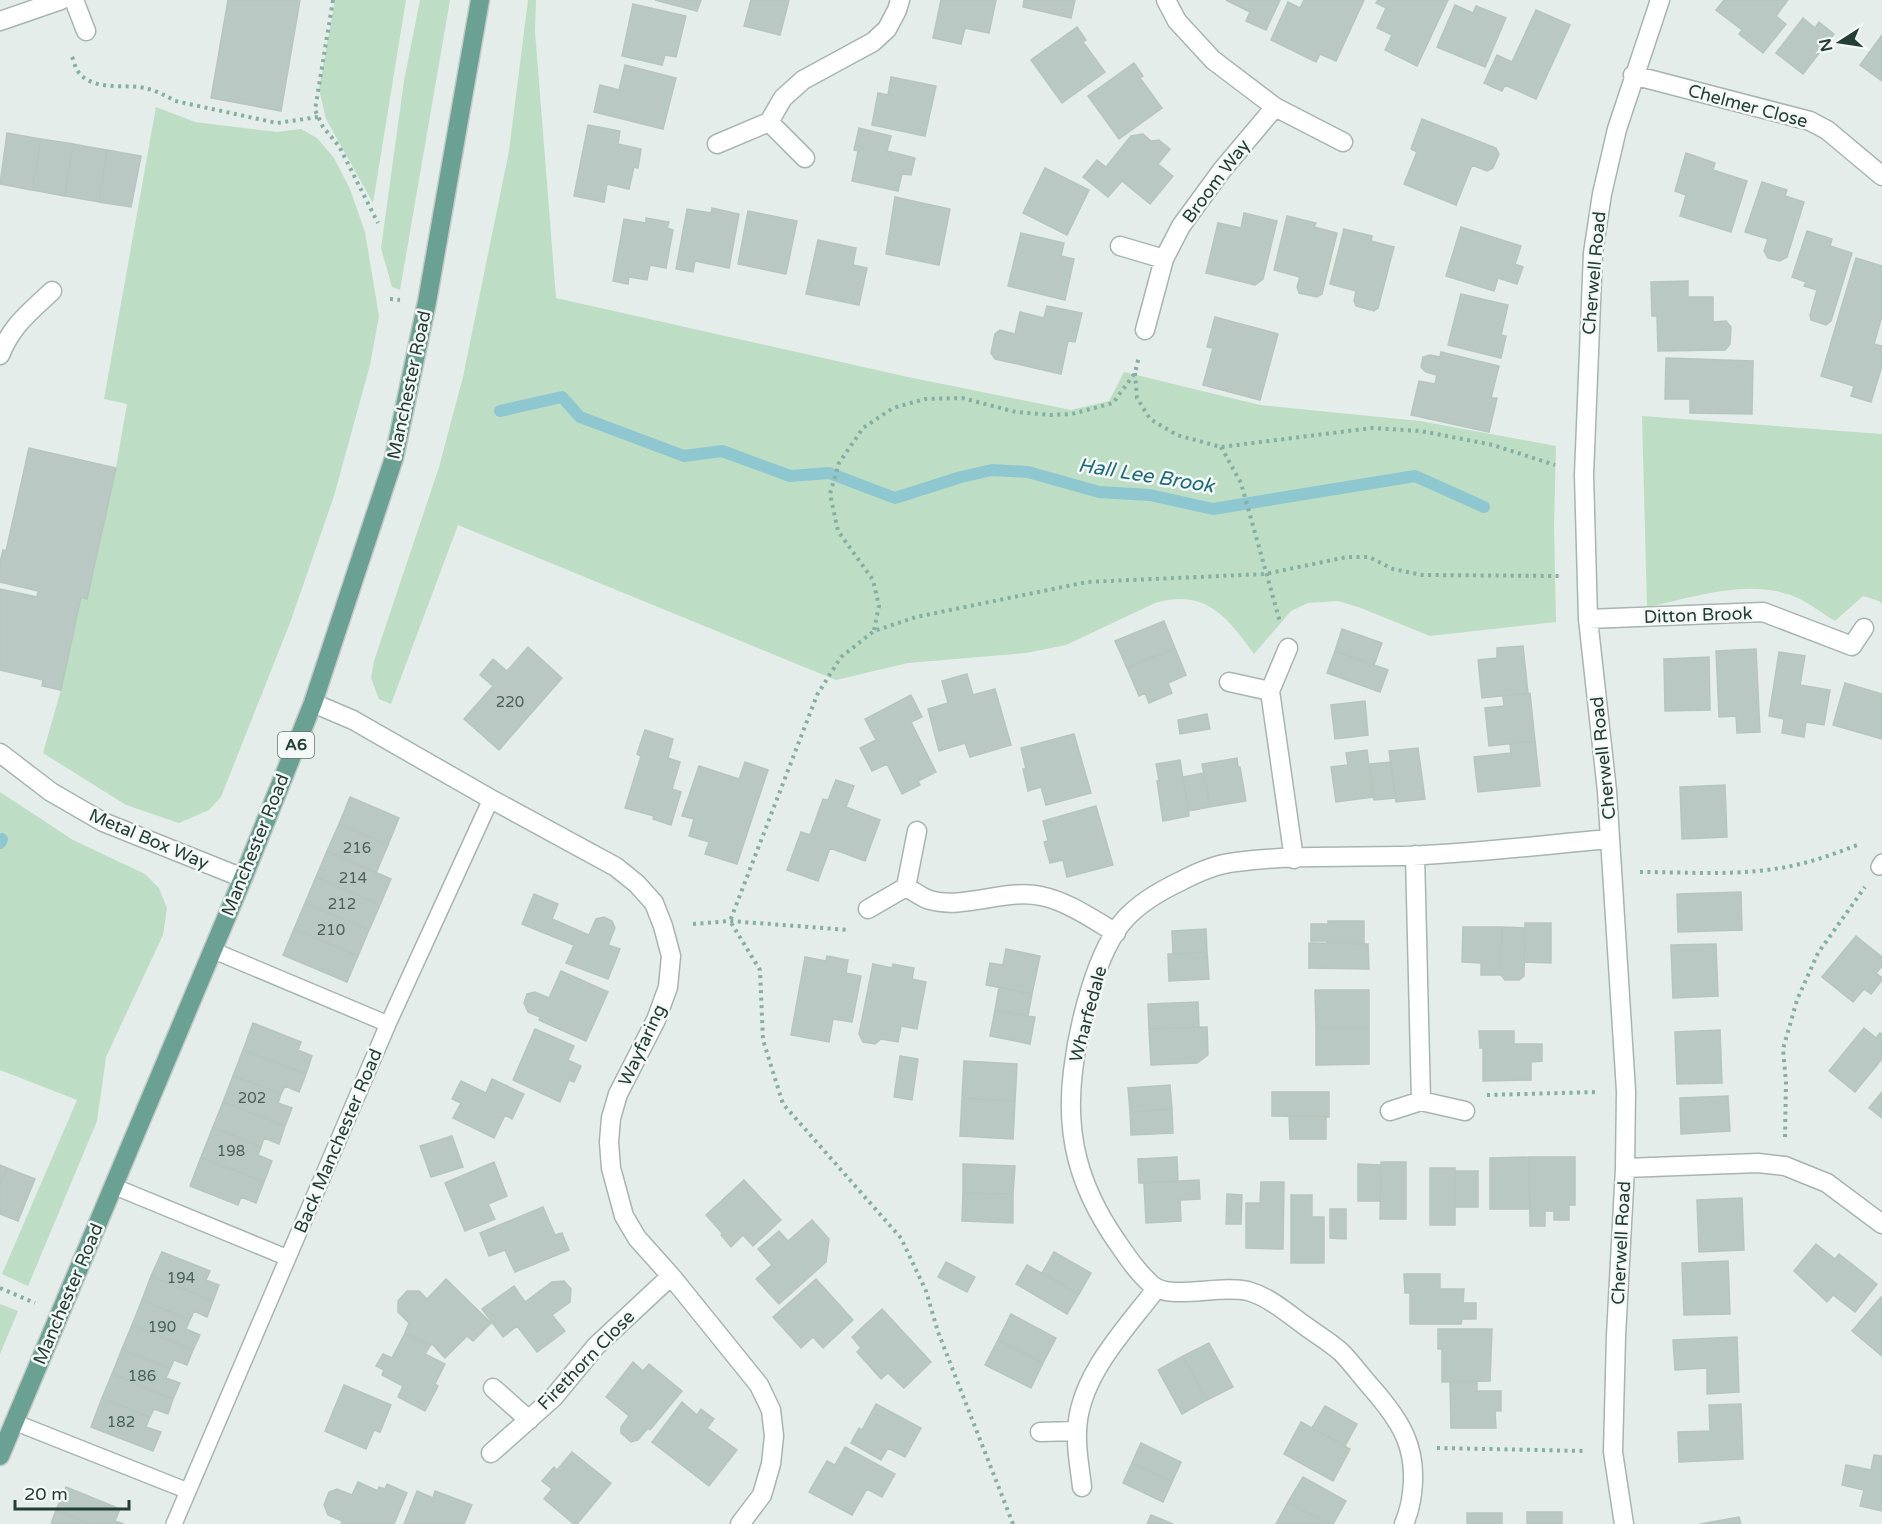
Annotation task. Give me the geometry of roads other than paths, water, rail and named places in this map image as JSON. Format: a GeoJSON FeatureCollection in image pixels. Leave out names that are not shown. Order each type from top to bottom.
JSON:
{"type":"FeatureCollection","features":[{"type":"Feature","properties":{"kind":"main road","name":"Manchester Road"},"geometry":{"type":"LineString","coordinates":[[0,1456],[243,878],[313,703],[394,458],[427,302],[480,0]]}},
{"type":"Feature","properties":{"kind":"street"},"geometry":{"type":"LineString","coordinates":[[0,21],[61,0]]}},
{"type":"Feature","properties":{"kind":"street"},"geometry":{"type":"LineString","coordinates":[[75,0],[86,31]]}},
{"type":"Feature","properties":{"kind":"street"},"geometry":{"type":"LineString","coordinates":[[717,144],[770,122],[783,98],[803,80],[873,42],[887,29],[900,0]]}},
{"type":"Feature","properties":{"kind":"street"},"geometry":{"type":"LineString","coordinates":[[1166,0],[1177,21],[1213,60],[1275,108],[1342,142]]}},
{"type":"Feature","properties":{"kind":"street","name":"Cherwell Road"},"geometry":{"type":"LineString","coordinates":[[1624,1524],[1613,1452],[1626,1091],[1607,790],[1585,576],[1584,475],[1593,253],[1604,183],[1633,75],[1660,0]]}},
{"type":"Feature","properties":{"kind":"street","name":"Chelmer Close"},"geometry":{"type":"LineString","coordinates":[[1633,75],[1810,121],[1827,130],[1882,176]]}},
{"type":"Feature","properties":{"kind":"street","name":"Broom Way"},"geometry":{"type":"LineString","coordinates":[[1145,330],[1164,259],[1182,226],[1222,170],[1275,108]]}},
{"type":"Feature","properties":{"kind":"street"},"geometry":{"type":"LineString","coordinates":[[770,122],[806,158]]}},
{"type":"Feature","properties":{"kind":"street"},"geometry":{"type":"LineString","coordinates":[[1120,246],[1164,259]]}},
{"type":"Feature","properties":{"kind":"street"},"geometry":{"type":"LineString","coordinates":[[0,355],[7,337],[16,325],[52,291]]}},
{"type":"Feature","properties":{"kind":"street","name":"Ditton Brook"},"geometry":{"type":"LineString","coordinates":[[1588,619],[1763,612],[1852,646],[1864,628]]}},
{"type":"Feature","properties":{"kind":"street"},"geometry":{"type":"LineString","coordinates":[[1288,648],[1270,691],[1294,859]]}},
{"type":"Feature","properties":{"kind":"street"},"geometry":{"type":"LineString","coordinates":[[1229,682],[1270,691]]}},
{"type":"Feature","properties":{"kind":"street","name":"Wayfaring"},"geometry":{"type":"LineString","coordinates":[[313,703],[354,720],[491,799],[616,867],[638,884],[654,903],[671,956],[668,987],[656,1020],[618,1094],[611,1118],[609,1142],[611,1168],[624,1216],[637,1238],[759,1385],[771,1410],[774,1436],[771,1464],[762,1495],[740,1524]]}},
{"type":"Feature","properties":{"kind":"street","name":"Metal Box Way"},"geometry":{"type":"LineString","coordinates":[[0,753],[51,792],[103,822],[243,878]]}},
{"type":"Feature","properties":{"kind":"street"},"geometry":{"type":"LineString","coordinates":[[868,909],[906,887],[917,831]]}},
{"type":"Feature","properties":{"kind":"street","name":"Wharfedale"},"geometry":{"type":"LineString","coordinates":[[1156,1289],[1125,1254],[1101,1219],[1085,1186],[1074,1150],[1070,1116],[1076,1044],[1096,973],[1126,917],[1174,884],[1202,870],[1234,862],[1415,855],[1610,839]]}},
{"type":"Feature","properties":{"kind":"street"},"geometry":{"type":"LineString","coordinates":[[1415,855],[1421,1101]]}},
{"type":"Feature","properties":{"kind":"street"},"geometry":{"type":"LineString","coordinates":[[906,887],[930,900],[946,903],[1023,895],[1041,896],[1077,910],[1116,933]]}},
{"type":"Feature","properties":{"kind":"street"},"geometry":{"type":"LineString","coordinates":[[1390,1111],[1421,1101],[1465,1111]]}},
{"type":"Feature","properties":{"kind":"street"},"geometry":{"type":"LineString","coordinates":[[1625,1168],[1758,1163],[1785,1166],[1827,1183],[1882,1224]]}},
{"type":"Feature","properties":{"kind":"street","name":"Firethorn Close"},"geometry":{"type":"LineString","coordinates":[[491,1453],[553,1398],[596,1346],[670,1276]]}},
{"type":"Feature","properties":{"kind":"street"},"geometry":{"type":"LineString","coordinates":[[1082,1487],[1077,1431],[1084,1395],[1097,1369],[1156,1289],[1173,1293],[1223,1288],[1246,1291],[1265,1297],[1339,1350],[1392,1411],[1413,1455],[1412,1499],[1404,1524]]}},
{"type":"Feature","properties":{"kind":"street","name":"Firethorn Close"},"geometry":{"type":"LineString","coordinates":[[493,1388],[529,1420]]}},
{"type":"Feature","properties":{"kind":"street"},"geometry":{"type":"LineString","coordinates":[[1040,1432],[1077,1431]]}},
{"type":"Feature","properties":{"kind":"lane","name":"Back Manchester Road"},"geometry":{"type":"LineString","coordinates":[[174,1524],[388,1024],[491,799]]}},
{"type":"Feature","properties":{"kind":"lane"},"geometry":{"type":"LineString","coordinates":[[212,950],[388,1024]]}},
{"type":"Feature","properties":{"kind":"lane"},"geometry":{"type":"LineString","coordinates":[[114,1186],[288,1258]]}},
{"type":"Feature","properties":{"kind":"lane"},"geometry":{"type":"LineString","coordinates":[[14,1422],[188,1491]]}},
{"type":"Feature","properties":{"kind":"waterway","name":"Hall Lee Brook"},"geometry":{"type":"LineString","coordinates":[[500,411],[562,397],[580,417],[684,456],[722,451],[790,476],[829,473],[895,498],[961,477],[992,470],[1028,472],[1099,492],[1150,495],[1213,509],[1415,476],[1484,507]]}},
{"type":"Feature","properties":{"kind":"waterway","name":"Hall Lee Brook"},"geometry":{"type":"LineString","coordinates":[[0,843],[2,839]]}}]}
